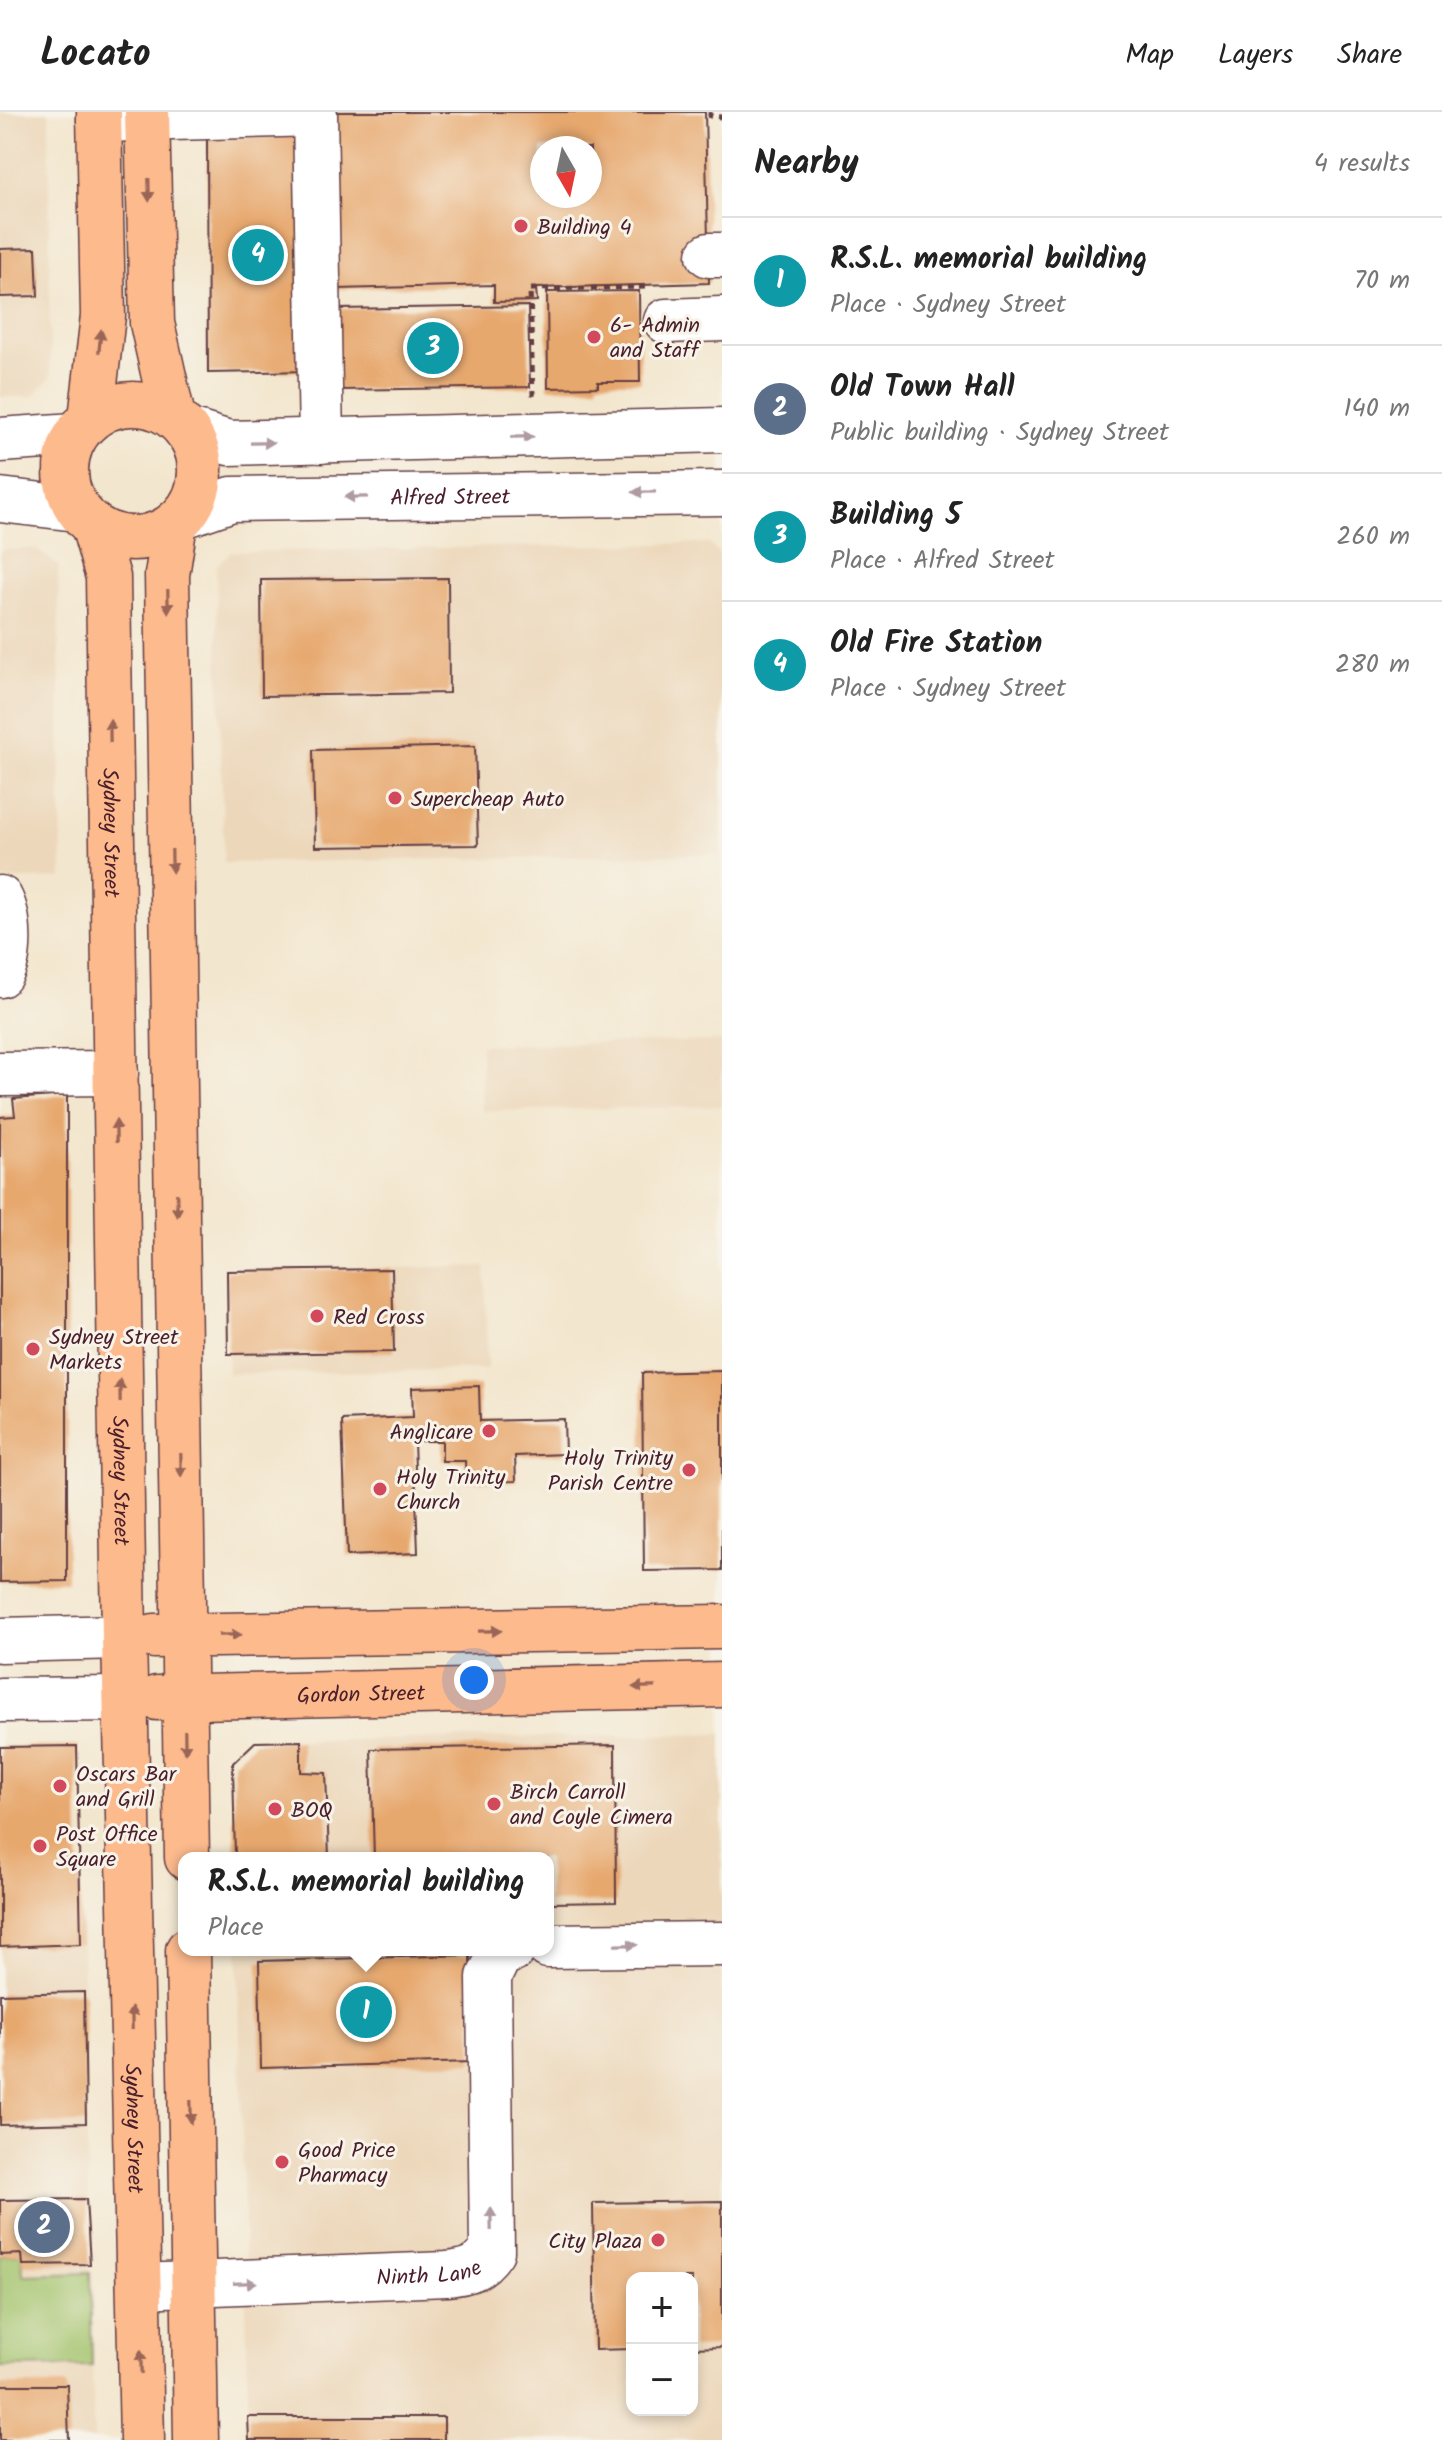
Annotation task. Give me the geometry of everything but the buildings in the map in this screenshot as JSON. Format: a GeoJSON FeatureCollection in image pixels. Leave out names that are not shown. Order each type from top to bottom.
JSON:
{"type":"FeatureCollection","features":[{"type":"Feature","properties":{"kind":"main road"},"geometry":{"type":"LineString","coordinates":[[99,116],[103,316],[83,427],[67,453],[65,473],[85,517],[112,535],[134,538],[156,534],[179,519],[194,498],[200,480],[199,460],[179,424],[152,323],[148,116]]}},
{"type":"Feature","properties":{"kind":"main road"},"geometry":{"type":"LineString","coordinates":[[83,427],[123,404],[149,406],[179,424]]}},
{"type":"Feature","properties":{"kind":"main road","name":"Sydney Street"},"geometry":{"type":"LineString","coordinates":[[85,517],[108,577],[125,1699],[142,2440]]}},
{"type":"Feature","properties":{"kind":"main road"},"geometry":{"type":"LineString","coordinates":[[179,519],[167,575],[187,1852]]}},
{"type":"Feature","properties":{"kind":"main road"},"geometry":{"type":"LineString","coordinates":[[124,1637],[722,1627]]}},
{"type":"Feature","properties":{"kind":"main road","name":"Gordon Street"},"geometry":{"type":"LineString","coordinates":[[125,1699],[722,1685]]}},
{"type":"Feature","properties":{"kind":"main road"},"geometry":{"type":"LineString","coordinates":[[188,1956],[196,2440]]}},
{"type":"Feature","properties":{"kind":"street"},"geometry":{"type":"LineString","coordinates":[[99,116],[315,114],[321,441]]}},
{"type":"Feature","properties":{"kind":"street"},"geometry":{"type":"LineString","coordinates":[[664,304],[722,319]]}},
{"type":"Feature","properties":{"kind":"street"},"geometry":{"type":"LineString","coordinates":[[179,424],[229,443],[722,430]]}},
{"type":"Feature","properties":{"kind":"street"},"geometry":{"type":"LineString","coordinates":[[0,440],[83,427]]}},
{"type":"Feature","properties":{"kind":"street","name":"Alfred Street"},"geometry":{"type":"LineString","coordinates":[[179,519],[232,499],[722,493]]}},
{"type":"Feature","properties":{"kind":"street"},"geometry":{"type":"LineString","coordinates":[[0,500],[85,517]]}},
{"type":"Feature","properties":{"kind":"street"},"geometry":{"type":"LineString","coordinates":[[0,898],[6,908],[7,965],[0,975]]}},
{"type":"Feature","properties":{"kind":"street"},"geometry":{"type":"LineString","coordinates":[[0,1074],[116,1073]]}},
{"type":"Feature","properties":{"kind":"street"},"geometry":{"type":"LineString","coordinates":[[0,1640],[124,1637]]}},
{"type":"Feature","properties":{"kind":"street","name":"Gordon Street"},"geometry":{"type":"LineString","coordinates":[[0,1700],[125,1699]]}},
{"type":"Feature","properties":{"kind":"street"},"geometry":{"type":"LineString","coordinates":[[554,1946],[722,1944]]}},
{"type":"Feature","properties":{"kind":"street","name":"Ninth Lane"},"geometry":{"type":"LineString","coordinates":[[139,2286],[447,2274],[467,2272],[483,2264],[492,2251],[489,1977],[499,1956]]}},
{"type":"Feature","properties":{"kind":"path"},"geometry":{"type":"LineString","coordinates":[[710,112],[710,116],[722,117]]}},
{"type":"Feature","properties":{"kind":"path"},"geometry":{"type":"LineString","coordinates":[[533,397],[530,289],[664,304]]}},
{"type":"Feature","properties":{"kind":"shaded area"},"geometry":{"type":"Polygon","coordinates":[[[0,112],[49,112],[50,378],[32,397],[0,397],[0,112]]]}},
{"type":"Feature","properties":{"kind":"shaded area"},"geometry":{"type":"Polygon","coordinates":[[[709,543],[722,557],[722,854],[224,863],[216,566],[231,552],[709,543]]]}},
{"type":"Feature","properties":{"kind":"shaded area"},"geometry":{"type":"Polygon","coordinates":[[[35,549],[58,566],[62,878],[0,880],[0,550],[35,549]]]}},
{"type":"Feature","properties":{"kind":"shaded area"},"geometry":{"type":"Polygon","coordinates":[[[722,1041],[722,1106],[482,1111],[481,1045],[722,1041]]]}},
{"type":"Feature","properties":{"kind":"shaded area"},"geometry":{"type":"Polygon","coordinates":[[[485,1266],[487,1369],[228,1374],[227,1271],[485,1266]]]}},
{"type":"Feature","properties":{"kind":"shaded area"},"geometry":{"type":"Polygon","coordinates":[[[722,1734],[722,2440],[249,2440],[238,1956],[554,1956],[554,1852],[235,1852],[233,1763],[255,1742],[722,1734]]]}},
{"type":"Feature","properties":{"kind":"shaded area"},"geometry":{"type":"Polygon","coordinates":[[[77,1746],[94,2440],[0,2440],[0,1747],[77,1746]]]}},
{"type":"Feature","properties":{"kind":"green space"},"geometry":{"type":"Polygon","coordinates":[[[22,2254],[23,2275],[90,2273],[92,2366],[0,2367],[0,2255],[22,2254]]]}},
{"type":"Feature","properties":{"kind":"place","name":"Building 4"},"geometry":{"type":"Point","coordinates":[521,226]}},
{"type":"Feature","properties":{"kind":"place","name":"Old Fire Station"},"geometry":{"type":"Point","coordinates":[258,255]}},
{"type":"Feature","properties":{"kind":"place","name":"6- Admin and Staff"},"geometry":{"type":"Point","coordinates":[594,337]}},
{"type":"Feature","properties":{"kind":"place","name":"Building 5"},"geometry":{"type":"Point","coordinates":[433,348]}},
{"type":"Feature","properties":{"kind":"place","name":"Supercheap Auto"},"geometry":{"type":"Point","coordinates":[395,798]}},
{"type":"Feature","properties":{"kind":"place","name":"Red Cross"},"geometry":{"type":"Point","coordinates":[317,1316]}},
{"type":"Feature","properties":{"kind":"place","name":"Sydney Street Markets"},"geometry":{"type":"Point","coordinates":[33,1349]}},
{"type":"Feature","properties":{"kind":"place","name":"Anglicare"},"geometry":{"type":"Point","coordinates":[489,1431]}},
{"type":"Feature","properties":{"kind":"place","name":"Holy Trinity Parish Centre"},"geometry":{"type":"Point","coordinates":[689,1470]}},
{"type":"Feature","properties":{"kind":"place","name":"Holy Trinity Church"},"geometry":{"type":"Point","coordinates":[380,1489]}},
{"type":"Feature","properties":{"kind":"place","name":"Oscars Bar and Grill"},"geometry":{"type":"Point","coordinates":[60,1786]}},
{"type":"Feature","properties":{"kind":"place","name":"Birch Carroll and Coyle Cimera"},"geometry":{"type":"Point","coordinates":[494,1804]}},
{"type":"Feature","properties":{"kind":"place","name":"BOQ"},"geometry":{"type":"Point","coordinates":[275,1809]}},
{"type":"Feature","properties":{"kind":"place","name":"Post Office Square"},"geometry":{"type":"Point","coordinates":[40,1846]}},
{"type":"Feature","properties":{"kind":"place","name":"R.S.L. memorial building"},"geometry":{"type":"Point","coordinates":[366,2012]}},
{"type":"Feature","properties":{"kind":"place","name":"Good Price Pharmacy"},"geometry":{"type":"Point","coordinates":[282,2162]}},
{"type":"Feature","properties":{"kind":"place","name":"Old Town Hall"},"geometry":{"type":"Point","coordinates":[44,2227]}},
{"type":"Feature","properties":{"kind":"place","name":"City Plaza"},"geometry":{"type":"Point","coordinates":[658,2240]}}]}
